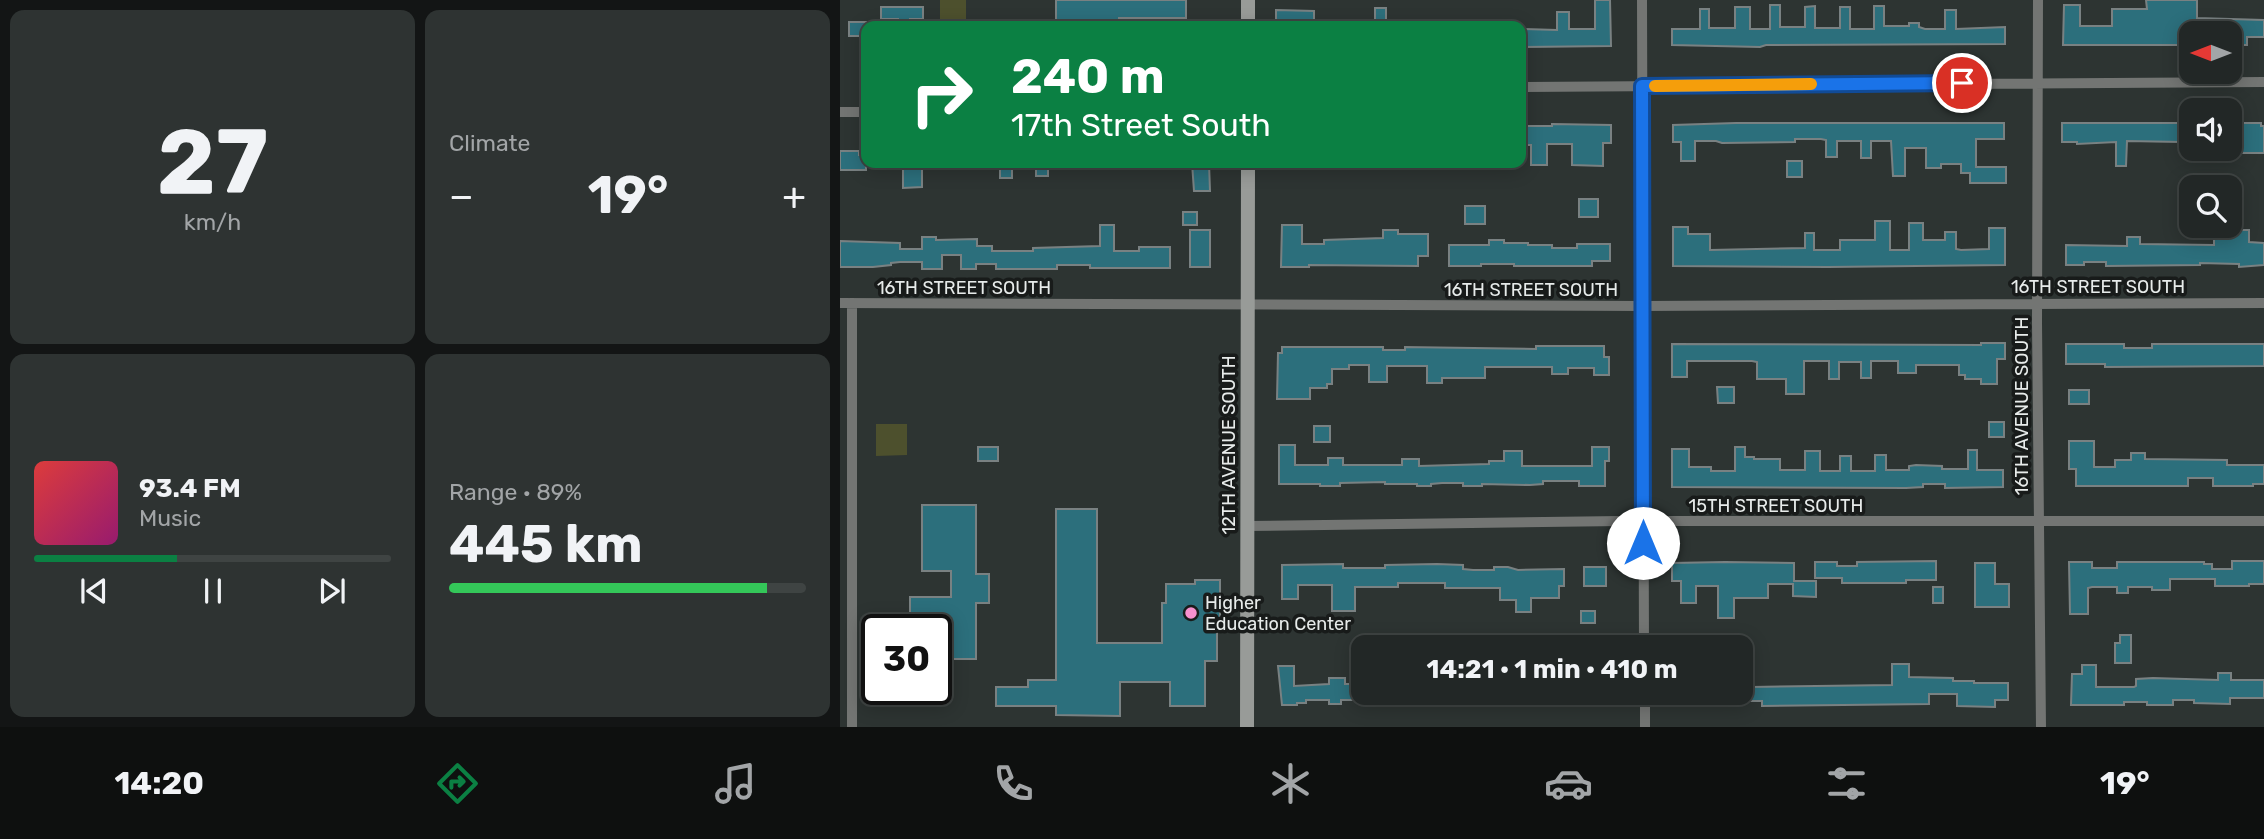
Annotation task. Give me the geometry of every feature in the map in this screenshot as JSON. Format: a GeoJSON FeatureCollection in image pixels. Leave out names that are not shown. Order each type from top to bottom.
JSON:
{"type":"FeatureCollection","features":[{"type":"Feature","properties":{"kind":"street"},"geometry":{"type":"LineString","coordinates":[[1248,0],[1248,21]]}},
{"type":"Feature","properties":{"kind":"street"},"geometry":{"type":"LineString","coordinates":[[1642,0],[1644,635]]}},
{"type":"Feature","properties":{"kind":"street","name":"16TH AVENUE SOUTH"},"geometry":{"type":"LineString","coordinates":[[2038,0],[2037,303],[2041,727]]}},
{"type":"Feature","properties":{"kind":"street"},"geometry":{"type":"LineString","coordinates":[[1526,87],[2264,82]]}},
{"type":"Feature","properties":{"kind":"street"},"geometry":{"type":"LineString","coordinates":[[840,112],[861,112]]}},
{"type":"Feature","properties":{"kind":"street","name":"12TH AVENUE SOUTH"},"geometry":{"type":"LineString","coordinates":[[1247,727],[1248,168]]}},
{"type":"Feature","properties":{"kind":"street","name":"16TH STREET SOUTH"},"geometry":{"type":"LineString","coordinates":[[840,303],[1643,306],[2264,303]]}},
{"type":"Feature","properties":{"kind":"street"},"geometry":{"type":"LineString","coordinates":[[852,303],[852,727]]}},
{"type":"Feature","properties":{"kind":"street","name":"15TH STREET SOUTH"},"geometry":{"type":"LineString","coordinates":[[1247,526],[2264,521]]}},
{"type":"Feature","properties":{"kind":"street"},"geometry":{"type":"LineString","coordinates":[[1645,705],[1645,727]]}},
{"type":"Feature","properties":{"kind":"green space"},"geometry":{"type":"Polygon","coordinates":[[[940,0],[966,0],[966,21],[940,21],[940,0]]]}},
{"type":"Feature","properties":{"kind":"green space"},"geometry":{"type":"Polygon","coordinates":[[[876,424],[907,424],[907,455],[876,456],[876,424]]]}},
{"type":"Feature","properties":{"kind":"building"},"geometry":{"type":"Polygon","coordinates":[[[1056,0],[1186,0],[1186,18],[1056,21],[1056,0]]]}},
{"type":"Feature","properties":{"kind":"building"},"geometry":{"type":"Polygon","coordinates":[[[1595,0],[1610,0],[1611,46],[1526,47],[1526,29],[1557,30],[1557,12],[1569,12],[1569,29],[1595,29],[1595,0]]]}},
{"type":"Feature","properties":{"kind":"building"},"geometry":{"type":"Polygon","coordinates":[[[2146,0],[2197,0],[2197,18],[2264,20],[2264,37],[2247,37],[2247,45],[2242,45],[2242,21],[2179,21],[2179,45],[2063,45],[2064,5],[2080,5],[2080,26],[2112,26],[2112,9],[2147,9],[2146,0]]]}},
{"type":"Feature","properties":{"kind":"building"},"geometry":{"type":"Polygon","coordinates":[[[1770,5],[1780,5],[1780,27],[1805,27],[1805,7],[1815,6],[1815,28],[1840,28],[1840,7],[1850,7],[1850,29],[1874,29],[1874,6],[1884,6],[1884,26],[1909,26],[1909,23],[1919,23],[1919,27],[1925,29],[1945,29],[1945,10],[1956,10],[1956,29],[2005,27],[2005,44],[1760,47],[1672,45],[1672,29],[1700,29],[1700,9],[1709,9],[1709,28],[1735,28],[1735,7],[1750,7],[1750,29],[1770,29],[1770,5]]]}},
{"type":"Feature","properties":{"kind":"building"},"geometry":{"type":"Polygon","coordinates":[[[881,7],[923,7],[923,19],[881,19],[881,7]]]}},
{"type":"Feature","properties":{"kind":"building"},"geometry":{"type":"Polygon","coordinates":[[[1375,8],[1386,8],[1386,21],[1375,21],[1375,8]]]}},
{"type":"Feature","properties":{"kind":"building"},"geometry":{"type":"Polygon","coordinates":[[[1276,10],[1314,11],[1314,21],[1276,21],[1276,10]]]}},
{"type":"Feature","properties":{"kind":"building"},"geometry":{"type":"Polygon","coordinates":[[[849,22],[861,22],[861,36],[849,36],[849,22]]]}},
{"type":"Feature","properties":{"kind":"building"},"geometry":{"type":"Polygon","coordinates":[[[2004,123],[2004,139],[1976,139],[1976,167],[2006,167],[2006,183],[1970,183],[1970,173],[1961,173],[1961,164],[1941,164],[1941,168],[1926,168],[1926,148],[1905,148],[1905,176],[1893,176],[1891,141],[1871,141],[1871,158],[1861,158],[1861,141],[1837,141],[1837,157],[1826,157],[1826,140],[1821,139],[1795,139],[1795,142],[1695,141],[1695,161],[1681,161],[1681,142],[1673,142],[1673,125],[2004,123]]]}},
{"type":"Feature","properties":{"kind":"building"},"geometry":{"type":"Polygon","coordinates":[[[2062,123],[2179,123],[2179,142],[2127,141],[2126,166],[2116,166],[2116,142],[2062,142],[2062,123]]]}},
{"type":"Feature","properties":{"kind":"building"},"geometry":{"type":"Polygon","coordinates":[[[2242,123],[2261,123],[2261,126],[2264,126],[2264,153],[2242,153],[2242,123]]]}},
{"type":"Feature","properties":{"kind":"building"},"geometry":{"type":"Polygon","coordinates":[[[1611,125],[1611,143],[1603,143],[1603,166],[1572,165],[1572,144],[1547,144],[1547,165],[1531,165],[1531,145],[1526,145],[1526,126],[1611,125]]]}},
{"type":"Feature","properties":{"kind":"building"},"geometry":{"type":"Polygon","coordinates":[[[840,151],[859,151],[861,168],[866,170],[840,170],[840,151]]]}},
{"type":"Feature","properties":{"kind":"building"},"geometry":{"type":"Polygon","coordinates":[[[1787,161],[1802,161],[1802,177],[1787,177],[1787,161]]]}},
{"type":"Feature","properties":{"kind":"building"},"geometry":{"type":"Polygon","coordinates":[[[903,168],[922,168],[922,187],[903,188],[903,168]]]}},
{"type":"Feature","properties":{"kind":"building"},"geometry":{"type":"Polygon","coordinates":[[[1000,168],[1012,168],[1012,178],[1000,178],[1000,168]]]}},
{"type":"Feature","properties":{"kind":"building"},"geometry":{"type":"Polygon","coordinates":[[[1036,168],[1048,168],[1048,176],[1036,176],[1036,168]]]}},
{"type":"Feature","properties":{"kind":"building"},"geometry":{"type":"Polygon","coordinates":[[[1192,168],[1209,168],[1210,191],[1194,191],[1192,168]]]}},
{"type":"Feature","properties":{"kind":"building"},"geometry":{"type":"Polygon","coordinates":[[[1579,199],[1598,199],[1598,217],[1579,217],[1579,199]]]}},
{"type":"Feature","properties":{"kind":"building"},"geometry":{"type":"Polygon","coordinates":[[[1465,206],[1485,206],[1485,224],[1465,224],[1465,206]]]}},
{"type":"Feature","properties":{"kind":"building"},"geometry":{"type":"Polygon","coordinates":[[[1183,212],[1197,212],[1197,225],[1183,225],[1183,212]]]}},
{"type":"Feature","properties":{"kind":"building"},"geometry":{"type":"Polygon","coordinates":[[[1875,221],[1890,221],[1890,250],[1909,250],[1909,223],[1923,223],[1923,240],[1945,240],[1945,232],[1956,232],[1956,249],[1961,250],[1989,249],[1989,228],[2005,228],[2005,265],[1673,266],[1673,227],[1688,227],[1688,234],[1710,234],[1710,250],[1805,248],[1805,233],[1814,233],[1814,250],[1840,250],[1840,240],[1875,240],[1875,221]]]}},
{"type":"Feature","properties":{"kind":"building"},"geometry":{"type":"Polygon","coordinates":[[[1100,225],[1114,225],[1114,251],[1139,251],[1139,247],[1170,247],[1170,268],[1090,268],[1090,265],[1057,265],[1057,269],[996,269],[996,264],[976,264],[976,269],[961,269],[961,255],[942,255],[942,269],[922,269],[922,262],[840,267],[840,241],[900,243],[900,249],[922,249],[922,237],[936,237],[936,240],[977,239],[977,246],[992,246],[992,251],[1033,251],[1033,248],[1100,246],[1100,225]]]}},
{"type":"Feature","properties":{"kind":"building"},"geometry":{"type":"Polygon","coordinates":[[[1282,225],[1302,225],[1302,244],[1324,244],[1324,240],[1383,238],[1383,230],[1398,230],[1398,234],[1428,234],[1428,256],[1418,256],[1418,266],[1281,267],[1282,225]]]}},
{"type":"Feature","properties":{"kind":"building"},"geometry":{"type":"Polygon","coordinates":[[[1190,230],[1210,230],[1210,267],[1190,267],[1190,230]]]}},
{"type":"Feature","properties":{"kind":"building"},"geometry":{"type":"Polygon","coordinates":[[[2242,230],[2249,230],[2249,242],[2264,243],[2264,265],[2239,267],[2239,264],[2200,263],[2106,266],[2106,262],[2084,262],[2084,265],[2066,265],[2066,245],[2127,246],[2127,237],[2140,237],[2140,244],[2214,245],[2214,238],[2242,238],[2242,230]]]}},
{"type":"Feature","properties":{"kind":"building"},"geometry":{"type":"Polygon","coordinates":[[[1489,240],[1552,245],[1552,248],[1577,248],[1577,244],[1610,244],[1610,261],[1592,261],[1592,266],[1449,266],[1449,245],[1489,245],[1489,240]]]}},
{"type":"Feature","properties":{"kind":"building"},"geometry":{"type":"Polygon","coordinates":[[[2005,343],[2005,359],[1997,359],[1997,384],[1981,384],[1981,379],[1965,379],[1965,375],[1959,375],[1959,365],[1916,365],[1916,373],[1898,373],[1898,361],[1871,361],[1871,378],[1861,378],[1861,362],[1839,362],[1839,379],[1829,379],[1829,361],[1804,361],[1804,394],[1786,394],[1786,379],[1757,379],[1757,362],[1752,361],[1687,361],[1687,377],[1672,377],[1672,344],[2005,343]]]}},
{"type":"Feature","properties":{"kind":"building"},"geometry":{"type":"Polygon","coordinates":[[[2066,344],[2124,344],[2124,348],[2152,348],[2152,344],[2264,344],[2264,366],[2105,367],[2105,364],[2066,364],[2066,344]]]}},
{"type":"Feature","properties":{"kind":"building"},"geometry":{"type":"Polygon","coordinates":[[[1536,346],[1604,346],[1604,357],[1609,357],[1609,375],[1594,375],[1594,368],[1568,368],[1568,374],[1552,374],[1552,367],[1485,367],[1485,378],[1442,378],[1442,383],[1427,383],[1427,366],[1387,366],[1387,382],[1369,382],[1369,365],[1349,365],[1349,369],[1332,369],[1332,384],[1327,384],[1327,388],[1310,388],[1310,399],[1277,399],[1278,353],[1282,353],[1282,347],[1383,347],[1383,350],[1405,350],[1405,347],[1536,349],[1536,346]]]}},
{"type":"Feature","properties":{"kind":"building"},"geometry":{"type":"Polygon","coordinates":[[[1717,387],[1734,387],[1734,403],[1718,403],[1717,387]]]}},
{"type":"Feature","properties":{"kind":"building"},"geometry":{"type":"Polygon","coordinates":[[[2069,390],[2089,390],[2089,404],[2069,404],[2069,390]]]}},
{"type":"Feature","properties":{"kind":"building"},"geometry":{"type":"Polygon","coordinates":[[[1989,422],[2004,422],[2004,437],[1989,437],[1989,422]]]}},
{"type":"Feature","properties":{"kind":"building"},"geometry":{"type":"Polygon","coordinates":[[[1314,426],[1330,426],[1330,442],[1314,442],[1314,426]]]}},
{"type":"Feature","properties":{"kind":"building"},"geometry":{"type":"Polygon","coordinates":[[[2069,441],[2094,441],[2094,467],[2115,467],[2115,460],[2131,460],[2131,453],[2145,453],[2145,459],[2227,460],[2227,465],[2264,465],[2264,484],[2213,486],[2213,478],[2188,478],[2188,486],[2076,486],[2076,469],[2069,469],[2069,441]]]}},
{"type":"Feature","properties":{"kind":"building"},"geometry":{"type":"Polygon","coordinates":[[[1279,445],[1295,445],[1295,465],[1328,465],[1328,458],[1343,458],[1343,465],[1402,465],[1402,459],[1419,459],[1419,466],[1489,464],[1489,461],[1504,461],[1504,451],[1522,451],[1522,466],[1592,466],[1592,447],[1609,447],[1609,461],[1605,461],[1605,486],[1579,486],[1579,481],[1543,481],[1543,484],[1530,485],[1463,486],[1463,483],[1442,483],[1417,486],[1385,482],[1320,486],[1279,484],[1279,445]]]}},
{"type":"Feature","properties":{"kind":"building"},"geometry":{"type":"Polygon","coordinates":[[[978,447],[998,447],[998,461],[978,461],[978,447]]]}},
{"type":"Feature","properties":{"kind":"building"},"geometry":{"type":"Polygon","coordinates":[[[1735,447],[1745,447],[1745,457],[1780,459],[1780,470],[1805,470],[1805,451],[1820,451],[1820,471],[1840,471],[1840,456],[1851,456],[1851,471],[1875,471],[1875,455],[1886,455],[1886,470],[1909,470],[1909,466],[1916,465],[1968,469],[1968,450],[1977,450],[1977,470],[2003,470],[2003,487],[1945,488],[1945,484],[1923,484],[1923,487],[1906,488],[1672,487],[1672,449],[1689,449],[1689,467],[1735,471],[1735,447]]]}},
{"type":"Feature","properties":{"kind":"building"},"geometry":{"type":"Polygon","coordinates":[[[922,505],[976,505],[976,574],[989,574],[989,603],[976,603],[976,659],[952,659],[952,614],[910,614],[910,597],[951,597],[951,571],[922,571],[922,505]]]}},
{"type":"Feature","properties":{"kind":"building","name":"Higher Education Center"},"geometry":{"type":"Polygon","coordinates":[[[1056,509],[1097,509],[1097,643],[1162,643],[1162,603],[1166,603],[1166,584],[1195,584],[1195,580],[1220,580],[1217,661],[1205,661],[1205,706],[1170,706],[1170,682],[1120,682],[1120,716],[1056,715],[1056,706],[996,706],[996,687],[1028,687],[1028,680],[1056,680],[1056,509]]]}},
{"type":"Feature","properties":{"kind":"building"},"geometry":{"type":"Polygon","coordinates":[[[1936,561],[1936,580],[1842,583],[1842,578],[1815,578],[1815,562],[1857,566],[1857,562],[1936,561]]]}},
{"type":"Feature","properties":{"kind":"building"},"geometry":{"type":"Polygon","coordinates":[[[2232,561],[2264,561],[2264,584],[2215,586],[2215,579],[2170,579],[2170,590],[2128,587],[2128,593],[2117,593],[2117,587],[2092,587],[2088,588],[2088,614],[2070,614],[2069,562],[2092,562],[2092,568],[2117,568],[2117,562],[2204,562],[2212,564],[2212,569],[2232,569],[2232,561]]]}},
{"type":"Feature","properties":{"kind":"building"},"geometry":{"type":"Polygon","coordinates":[[[1672,563],[1794,563],[1794,581],[1816,581],[1816,597],[1793,596],[1793,584],[1768,584],[1768,598],[1734,598],[1734,618],[1718,618],[1718,586],[1696,586],[1696,603],[1681,603],[1681,581],[1672,581],[1672,563]]]}},
{"type":"Feature","properties":{"kind":"building"},"geometry":{"type":"Polygon","coordinates":[[[1975,563],[1995,563],[1995,584],[2009,584],[2009,607],[1975,607],[1975,563]]]}},
{"type":"Feature","properties":{"kind":"building"},"geometry":{"type":"Polygon","coordinates":[[[1343,564],[1343,568],[1437,564],[1463,565],[1463,569],[1473,570],[1494,570],[1494,567],[1518,570],[1564,569],[1564,586],[1559,586],[1559,598],[1531,598],[1531,612],[1516,612],[1516,600],[1500,600],[1500,588],[1445,588],[1445,583],[1355,587],[1355,611],[1332,611],[1332,585],[1298,585],[1298,599],[1282,599],[1282,565],[1343,564]]]}},
{"type":"Feature","properties":{"kind":"building"},"geometry":{"type":"Polygon","coordinates":[[[1584,567],[1606,567],[1606,586],[1584,586],[1584,567]]]}},
{"type":"Feature","properties":{"kind":"building"},"geometry":{"type":"Polygon","coordinates":[[[1933,587],[1943,587],[1943,603],[1933,603],[1933,587]]]}},
{"type":"Feature","properties":{"kind":"building"},"geometry":{"type":"Polygon","coordinates":[[[1581,611],[1595,611],[1595,623],[1581,623],[1581,611]]]}},
{"type":"Feature","properties":{"kind":"building"},"geometry":{"type":"Polygon","coordinates":[[[2120,635],[2131,635],[2131,663],[2115,663],[2115,643],[2120,643],[2120,635]]]}},
{"type":"Feature","properties":{"kind":"building"},"geometry":{"type":"Polygon","coordinates":[[[1892,664],[1909,664],[1909,677],[2008,683],[2008,700],[1995,700],[1995,707],[1957,706],[1957,694],[1929,694],[1929,704],[1762,706],[1762,701],[1753,701],[1753,687],[1892,685],[1892,664]]]}},
{"type":"Feature","properties":{"kind":"building"},"geometry":{"type":"Polygon","coordinates":[[[2082,665],[2096,665],[2096,687],[2134,687],[2136,679],[2153,678],[2218,680],[2218,673],[2231,673],[2231,680],[2264,680],[2264,698],[2230,698],[2230,704],[2173,700],[2173,705],[2124,702],[2124,705],[2071,705],[2072,674],[2082,674],[2082,665]]]}},
{"type":"Feature","properties":{"kind":"building"},"geometry":{"type":"Polygon","coordinates":[[[1278,666],[1294,666],[1294,686],[1329,684],[1329,678],[1345,678],[1345,684],[1351,684],[1351,700],[1341,700],[1341,704],[1329,704],[1329,700],[1306,700],[1306,703],[1297,705],[1282,705],[1278,666]]]}},
{"type":"Feature","properties":{"kind":"building"},"geometry":{"type":"Polygon","coordinates":[[[1675,705],[1727,705],[1727,706],[1675,705]]]}},
{"type":"Feature","properties":{"kind":"slow traffic"},"geometry":{"type":"LineString","coordinates":[[1655,86],[1811,84]]}},
{"type":"Feature","properties":{"kind":"place","name":"Higher Education Center"},"geometry":{"type":"Point","coordinates":[1191,613]}},
{"type":"Feature","properties":{"kind":"route"},"geometry":{"type":"LineString","coordinates":[[1643,543],[1642,86],[1962,83]]}}]}
